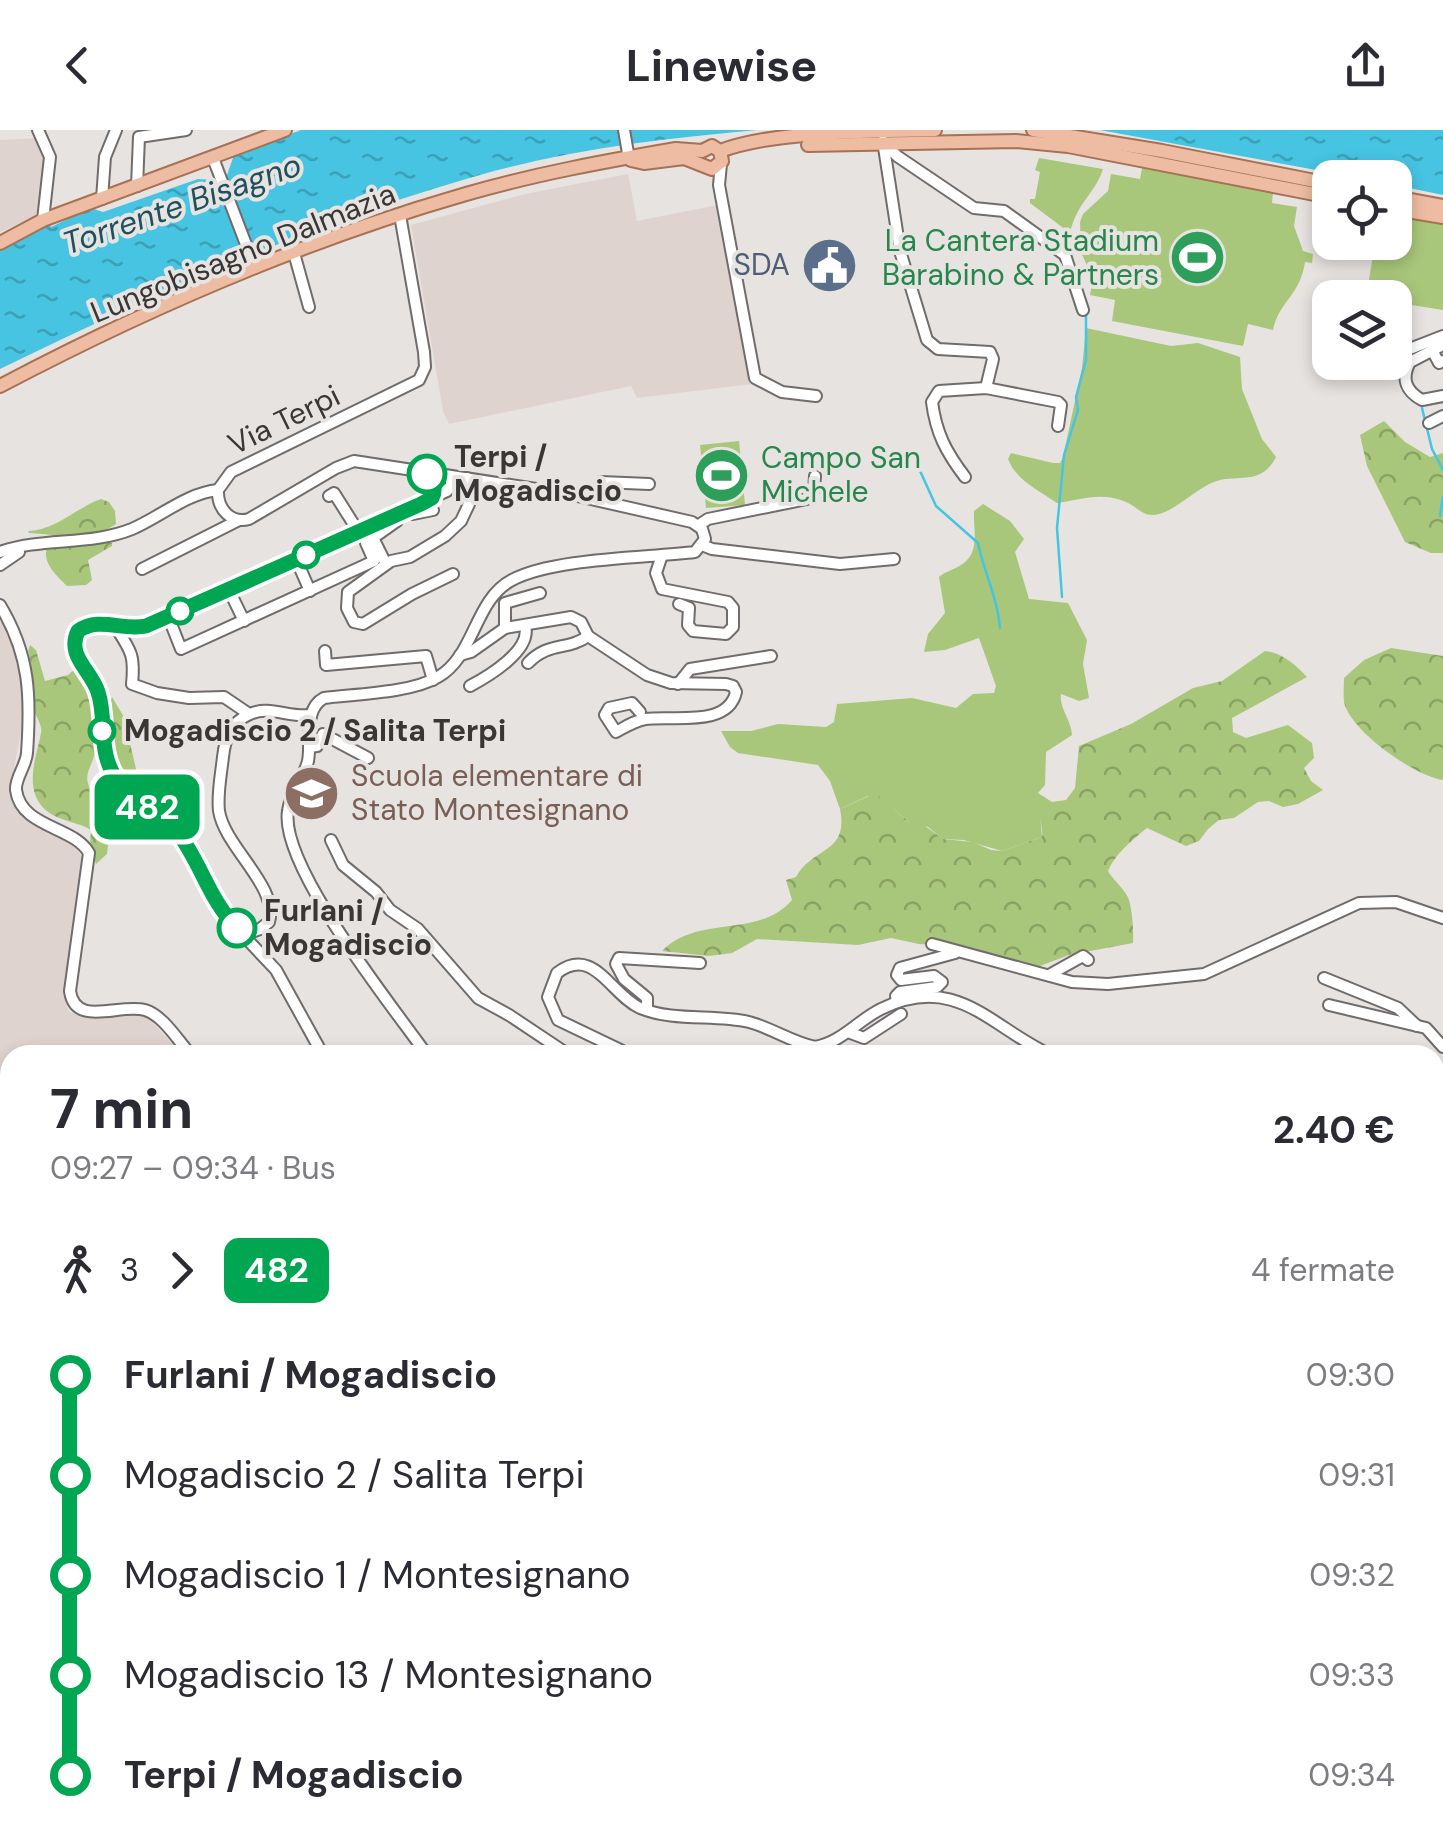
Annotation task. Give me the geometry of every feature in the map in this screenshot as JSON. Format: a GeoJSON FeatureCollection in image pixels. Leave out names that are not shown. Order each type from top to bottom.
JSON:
{"type":"FeatureCollection","features":[{"type":"Feature","properties":{"kind":"main road"},"geometry":{"type":"LineString","coordinates":[[0,243],[42,220],[215,163],[286,130]]}},
{"type":"Feature","properties":{"kind":"main road"},"geometry":{"type":"LineString","coordinates":[[721,158],[709,146],[703,160],[714,168],[742,142],[856,131],[935,130]]}},
{"type":"Feature","properties":{"kind":"main road"},"geometry":{"type":"LineString","coordinates":[[1033,130],[1312,180]]}},
{"type":"Feature","properties":{"kind":"main road"},"geometry":{"type":"LineString","coordinates":[[721,158],[754,149],[883,141],[1016,141],[1068,146],[1312,193]]}},
{"type":"Feature","properties":{"kind":"main road","name":"Lungobisagno Dalmazia"},"geometry":{"type":"LineString","coordinates":[[0,386],[253,264],[468,193],[628,152],[644,164],[684,158],[703,160]]}},
{"type":"Feature","properties":{"kind":"main road"},"geometry":{"type":"LineString","coordinates":[[1412,200],[1443,206]]}},
{"type":"Feature","properties":{"kind":"main road"},"geometry":{"type":"LineString","coordinates":[[1412,212],[1443,218]]}},
{"type":"Feature","properties":{"kind":"street"},"geometry":{"type":"LineString","coordinates":[[38,130],[50,157],[42,220]]}},
{"type":"Feature","properties":{"kind":"street"},"geometry":{"type":"LineString","coordinates":[[102,199],[105,157],[116,130]]}},
{"type":"Feature","properties":{"kind":"street"},"geometry":{"type":"LineString","coordinates":[[136,186],[140,137],[186,130]]}},
{"type":"Feature","properties":{"kind":"street"},"geometry":{"type":"LineString","coordinates":[[624,130],[628,152]]}},
{"type":"Feature","properties":{"kind":"street"},"geometry":{"type":"LineString","coordinates":[[883,141],[897,156],[974,208],[1004,211],[1065,255],[1083,310]]}},
{"type":"Feature","properties":{"kind":"street"},"geometry":{"type":"LineString","coordinates":[[883,141],[900,251],[926,340],[938,349],[990,352],[993,359],[986,388]]}},
{"type":"Feature","properties":{"kind":"street"},"geometry":{"type":"LineString","coordinates":[[721,158],[720,186],[756,378],[782,392],[816,396]]}},
{"type":"Feature","properties":{"kind":"street"},"geometry":{"type":"LineString","coordinates":[[703,160],[720,186]]}},
{"type":"Feature","properties":{"kind":"street"},"geometry":{"type":"LineString","coordinates":[[215,163],[253,264]]}},
{"type":"Feature","properties":{"kind":"street","name":"Via Terpi"},"geometry":{"type":"LineString","coordinates":[[237,520],[223,510],[218,490],[231,472],[419,380],[424,352],[400,215]]}},
{"type":"Feature","properties":{"kind":"street"},"geometry":{"type":"LineString","coordinates":[[294,253],[309,307]]}},
{"type":"Feature","properties":{"kind":"street"},"geometry":{"type":"LineString","coordinates":[[1412,348],[1443,336]]}},
{"type":"Feature","properties":{"kind":"street"},"geometry":{"type":"LineString","coordinates":[[1443,361],[1439,363],[1437,348],[1410,362],[1405,371],[1407,387],[1422,400],[1443,396]]}},
{"type":"Feature","properties":{"kind":"street"},"geometry":{"type":"LineString","coordinates":[[965,477],[944,449],[932,402],[942,390],[986,388],[1060,403],[1058,426]]}},
{"type":"Feature","properties":{"kind":"street"},"geometry":{"type":"LineString","coordinates":[[1429,423],[1443,416]]}},
{"type":"Feature","properties":{"kind":"street"},"geometry":{"type":"LineString","coordinates":[[142,569],[237,520],[250,519],[349,462],[597,499],[699,525],[705,534],[695,552],[553,567],[510,580],[490,600],[452,667],[433,680],[324,698],[314,705],[308,764],[289,806],[294,849],[324,908],[380,995],[396,1009],[419,1045]]}},
{"type":"Feature","properties":{"kind":"street"},"geometry":{"type":"LineString","coordinates":[[427,474],[434,485],[432,504]]}},
{"type":"Feature","properties":{"kind":"street"},"geometry":{"type":"LineString","coordinates":[[386,564],[374,537],[394,522],[422,510],[426,512],[449,490],[451,476]]}},
{"type":"Feature","properties":{"kind":"street"},"geometry":{"type":"LineString","coordinates":[[699,525],[708,519],[807,498],[814,490],[815,476]]}},
{"type":"Feature","properties":{"kind":"street"},"geometry":{"type":"LineString","coordinates":[[453,574],[365,624],[356,623],[348,612],[348,592],[398,558],[407,563],[461,521],[469,504],[467,478]]}},
{"type":"Feature","properties":{"kind":"street"},"geometry":{"type":"LineString","coordinates":[[597,499],[600,482],[649,484]]}},
{"type":"Feature","properties":{"kind":"street"},"geometry":{"type":"LineString","coordinates":[[0,552],[114,534],[204,492],[218,490]]}},
{"type":"Feature","properties":{"kind":"street"},"geometry":{"type":"LineString","coordinates":[[329,496],[334,493],[341,514],[358,531]]}},
{"type":"Feature","properties":{"kind":"street"},"geometry":{"type":"LineString","coordinates":[[317,1045],[276,970],[216,903],[182,838],[160,815],[131,796],[112,771],[102,734],[100,699],[78,660],[73,640],[78,631],[96,622],[134,628],[168,616],[358,531],[432,504]]}},
{"type":"Feature","properties":{"kind":"street"},"geometry":{"type":"LineString","coordinates":[[168,616],[181,648],[374,561],[366,543]]}},
{"type":"Feature","properties":{"kind":"street"},"geometry":{"type":"LineString","coordinates":[[702,545],[840,564],[894,558]]}},
{"type":"Feature","properties":{"kind":"street"},"geometry":{"type":"LineString","coordinates":[[0,566],[22,547]]}},
{"type":"Feature","properties":{"kind":"street"},"geometry":{"type":"LineString","coordinates":[[662,555],[656,573],[662,589],[728,602],[733,608],[733,627],[726,634],[692,631],[688,625],[689,608],[679,604]]}},
{"type":"Feature","properties":{"kind":"street"},"geometry":{"type":"LineString","coordinates":[[296,560],[310,591]]}},
{"type":"Feature","properties":{"kind":"street"},"geometry":{"type":"LineString","coordinates":[[229,590],[244,620]]}},
{"type":"Feature","properties":{"kind":"street"},"geometry":{"type":"LineString","coordinates":[[504,628],[505,603],[540,593]]}},
{"type":"Feature","properties":{"kind":"street"},"geometry":{"type":"LineString","coordinates":[[0,605],[21,644],[28,681],[26,754],[16,784],[17,794],[43,824],[80,841],[89,853],[70,991],[73,1004],[86,1012],[149,1011],[181,1045]]}},
{"type":"Feature","properties":{"kind":"street"},"geometry":{"type":"LineString","coordinates":[[459,656],[504,628],[571,616],[588,636],[635,670],[678,684],[726,684],[733,686],[736,696],[720,714],[641,720],[616,732],[605,715],[609,708],[632,703],[640,712]]}},
{"type":"Feature","properties":{"kind":"street"},"geometry":{"type":"LineString","coordinates":[[115,626],[136,662],[132,684],[189,698],[224,697],[249,714]]}},
{"type":"Feature","properties":{"kind":"street"},"geometry":{"type":"LineString","coordinates":[[470,686],[497,668],[524,642],[525,626]]}},
{"type":"Feature","properties":{"kind":"street"},"geometry":{"type":"LineString","coordinates":[[528,663],[539,652],[588,636]]}},
{"type":"Feature","properties":{"kind":"street"},"geometry":{"type":"LineString","coordinates":[[325,651],[326,665],[426,656],[433,680]]}},
{"type":"Feature","properties":{"kind":"street"},"geometry":{"type":"LineString","coordinates":[[678,684],[690,668],[771,656]]}},
{"type":"Feature","properties":{"kind":"street"},"geometry":{"type":"LineString","coordinates":[[263,953],[271,906],[268,896],[230,837],[220,812],[226,736],[249,714],[266,710],[296,717],[310,715]]}},
{"type":"Feature","properties":{"kind":"street"},"geometry":{"type":"LineString","coordinates":[[309,748],[317,746],[323,734],[368,758]]}},
{"type":"Feature","properties":{"kind":"street"},"geometry":{"type":"LineString","coordinates":[[330,840],[343,865],[376,892],[390,910],[418,930],[478,998],[554,1045]]}},
{"type":"Feature","properties":{"kind":"street"},"geometry":{"type":"LineString","coordinates":[[932,944],[1080,984],[1100,984],[1204,974],[1359,903],[1396,902],[1443,918]]}},
{"type":"Feature","properties":{"kind":"street"},"geometry":{"type":"LineString","coordinates":[[244,935],[269,922]]}},
{"type":"Feature","properties":{"kind":"street"},"geometry":{"type":"LineString","coordinates":[[897,1002],[898,993],[936,987],[942,982],[939,976],[900,980],[900,968],[951,957],[956,952]]}},
{"type":"Feature","properties":{"kind":"street"},"geometry":{"type":"LineString","coordinates":[[1049,975],[1070,961],[1083,956],[1088,960]]}},
{"type":"Feature","properties":{"kind":"street"},"geometry":{"type":"LineString","coordinates":[[647,1010],[647,998],[619,971],[619,958],[700,963]]}},
{"type":"Feature","properties":{"kind":"street"},"geometry":{"type":"LineString","coordinates":[[609,1045],[558,1020],[548,997],[550,983],[562,968],[575,964],[592,967],[624,998],[647,1010],[751,1022],[810,1045]]}},
{"type":"Feature","properties":{"kind":"street"},"geometry":{"type":"LineString","coordinates":[[1324,978],[1398,1008],[1417,1026]]}},
{"type":"Feature","properties":{"kind":"street"},"geometry":{"type":"LineString","coordinates":[[824,1045],[874,1012],[897,1002],[926,998],[970,1005],[1036,1045]]}},
{"type":"Feature","properties":{"kind":"street"},"geometry":{"type":"LineString","coordinates":[[1329,1005],[1430,1030],[1442,1045]]}},
{"type":"Feature","properties":{"kind":"street"},"geometry":{"type":"LineString","coordinates":[[848,1032],[856,1038],[869,1034],[902,1014]]}},
{"type":"Feature","properties":{"kind":"shaded area"},"geometry":{"type":"Polygon","coordinates":[[[41,138],[47,150],[36,216],[0,232],[0,140],[41,138]]]}},
{"type":"Feature","properties":{"kind":"shaded area"},"geometry":{"type":"Polygon","coordinates":[[[628,174],[637,221],[718,205],[752,384],[637,398],[631,386],[449,424],[443,411],[411,225],[525,194],[628,174]]]}},
{"type":"Feature","properties":{"kind":"shaded area"},"geometry":{"type":"Polygon","coordinates":[[[0,612],[15,646],[24,686],[21,732],[10,789],[28,815],[48,834],[74,845],[83,859],[65,987],[68,1011],[83,1018],[145,1014],[173,1045],[0,1045],[0,612]]]}},
{"type":"Feature","properties":{"kind":"green space"},"geometry":{"type":"Polygon","coordinates":[[[1039,158],[1103,169],[1070,233],[1030,203],[1030,199],[1035,199],[1039,158]]]}},
{"type":"Feature","properties":{"kind":"green space","name":"La Cantera Stadium Barabino & Partners"},"geometry":{"type":"Polygon","coordinates":[[[1142,168],[1273,192],[1272,203],[1297,207],[1294,226],[1303,251],[1312,254],[1312,263],[1305,262],[1299,283],[1273,330],[1248,324],[1243,346],[1112,321],[1115,300],[1090,295],[1093,279],[1081,252],[1080,222],[1083,214],[1108,191],[1111,174],[1140,179],[1142,168]]]}},
{"type":"Feature","properties":{"kind":"green space"},"geometry":{"type":"Polygon","coordinates":[[[1412,217],[1443,223],[1443,310],[1412,305],[1412,280],[1369,280],[1372,260],[1412,260],[1412,217]]]}},
{"type":"Feature","properties":{"kind":"green space"},"geometry":{"type":"Polygon","coordinates":[[[1086,328],[1171,346],[1198,343],[1240,357],[1242,389],[1262,439],[1276,457],[1270,466],[1256,476],[1214,482],[1167,511],[1153,515],[1108,497],[1057,503],[1028,484],[1008,459],[1011,453],[1060,463],[1082,368],[1086,328]]]}},
{"type":"Feature","properties":{"kind":"green space"},"geometry":{"type":"Polygon","coordinates":[[[1384,421],[1405,442],[1430,457],[1443,453],[1443,553],[1431,553],[1405,542],[1367,466],[1360,435],[1384,421]]]}},
{"type":"Feature","properties":{"kind":"green space","name":"Campo San Michele"},"geometry":{"type":"Polygon","coordinates":[[[739,441],[745,505],[706,508],[700,445],[739,441]]]}},
{"type":"Feature","properties":{"kind":"green space"},"geometry":{"type":"Polygon","coordinates":[[[101,499],[115,511],[116,524],[106,530],[73,536],[28,531],[48,527],[101,499]]]}},
{"type":"Feature","properties":{"kind":"green space"},"geometry":{"type":"Polygon","coordinates":[[[983,504],[1010,521],[1024,539],[1015,552],[1029,599],[1068,603],[1087,640],[1083,664],[1089,698],[1079,701],[1061,694],[1072,735],[1046,752],[1045,785],[1038,793],[1042,837],[1002,851],[964,840],[943,839],[868,796],[840,809],[830,781],[818,765],[738,753],[730,747],[721,731],[751,731],[778,724],[826,727],[834,722],[837,704],[912,698],[956,708],[973,694],[994,693],[996,686],[979,638],[945,650],[924,652],[928,634],[945,613],[939,577],[961,565],[971,554],[975,541],[974,511],[983,504]]]}},
{"type":"Feature","properties":{"kind":"green space"},"geometry":{"type":"Polygon","coordinates":[[[96,543],[112,546],[88,560],[92,580],[86,585],[67,586],[48,563],[47,547],[96,543]]]}},
{"type":"Feature","properties":{"kind":"green space"},"geometry":{"type":"Polygon","coordinates":[[[30,645],[36,650],[45,681],[68,675],[76,668],[90,692],[96,745],[87,780],[94,794],[102,804],[126,804],[136,810],[131,821],[133,832],[117,830],[102,834],[107,854],[96,864],[90,845],[91,830],[48,812],[35,795],[33,775],[41,729],[32,704],[30,645]]]}},
{"type":"Feature","properties":{"kind":"green space"},"geometry":{"type":"Polygon","coordinates":[[[1391,648],[1443,656],[1443,780],[1418,771],[1389,753],[1363,731],[1345,707],[1344,678],[1364,660],[1391,648]]]}},
{"type":"Feature","properties":{"kind":"green space"},"geometry":{"type":"Polygon","coordinates":[[[1265,651],[1288,660],[1307,677],[1232,718],[1233,732],[1246,738],[1288,725],[1312,743],[1314,758],[1304,768],[1311,781],[1323,790],[1298,804],[1283,807],[1269,801],[1258,802],[1234,818],[1219,820],[1199,841],[1186,846],[1147,828],[1119,853],[1108,871],[1129,900],[1133,943],[1069,955],[1040,966],[969,947],[891,938],[858,945],[757,939],[732,953],[709,956],[662,951],[693,933],[746,924],[778,912],[792,900],[786,880],[796,877],[835,842],[841,824],[840,809],[869,796],[879,796],[909,822],[918,821],[943,839],[973,842],[1002,851],[1042,837],[1038,793],[1052,802],[1066,800],[1075,788],[1079,746],[1131,724],[1193,688],[1222,681],[1265,651]]]}},
{"type":"Feature","properties":{"kind":"green space"},"geometry":{"type":"Polygon","coordinates":[[[112,697],[124,717],[142,795],[124,779],[115,761],[111,741],[112,697]]]}},
{"type":"Feature","properties":{"kind":"water","name":"Torrente Bisagno"},"geometry":{"type":"Polygon","coordinates":[[[301,130],[757,130],[559,156],[430,190],[242,259],[0,369],[0,248],[49,223],[51,227],[91,208],[103,212],[198,179],[216,180],[227,175],[234,155],[301,130]]]}},
{"type":"Feature","properties":{"kind":"water"},"geometry":{"type":"Polygon","coordinates":[[[1100,130],[1443,130],[1443,195],[1412,189],[1412,160],[1312,160],[1312,169],[1100,130]]]}},
{"type":"Feature","properties":{"kind":"waterway"},"geometry":{"type":"LineString","coordinates":[[1062,597],[1057,528],[1064,455],[1078,410],[1076,397],[1086,360],[1086,313]]}},
{"type":"Feature","properties":{"kind":"waterway"},"geometry":{"type":"LineString","coordinates":[[1422,408],[1432,449],[1443,470]]}},
{"type":"Feature","properties":{"kind":"waterway"},"geometry":{"type":"LineString","coordinates":[[916,462],[936,506],[978,543],[1000,628]]}},
{"type":"Feature","properties":{"kind":"waterway"},"geometry":{"type":"LineString","coordinates":[[1440,516],[1443,497]]}},
{"type":"Feature","properties":{"kind":"bus line","name":"482"},"geometry":{"type":"LineString","coordinates":[[237,928],[216,903],[182,838],[160,815],[131,796],[112,771],[102,734],[100,699],[78,660],[73,640],[78,631],[96,622],[146,626],[421,504],[432,498],[434,492],[427,474]]}},
{"type":"Feature","properties":{"kind":"place","name":"La Cantera Stadium Barabino & Partners"},"geometry":{"type":"Point","coordinates":[1198,258]}},
{"type":"Feature","properties":{"kind":"place","name":"SDA"},"geometry":{"type":"Point","coordinates":[829,265]}},
{"type":"Feature","properties":{"kind":"place","name":"Terpi / Mogadiscio"},"geometry":{"type":"Point","coordinates":[427,474]}},
{"type":"Feature","properties":{"kind":"place","name":"Campo San Michele"},"geometry":{"type":"Point","coordinates":[722,475]}},
{"type":"Feature","properties":{"kind":"place","name":"Mogadiscio 2 / Salita Terpi"},"geometry":{"type":"Point","coordinates":[102,731]}},
{"type":"Feature","properties":{"kind":"place","name":"Scuola elementare di Stato Montesignano"},"geometry":{"type":"Point","coordinates":[312,793]}},
{"type":"Feature","properties":{"kind":"place","name":"Furlani / Mogadiscio"},"geometry":{"type":"Point","coordinates":[237,928]}}]}
